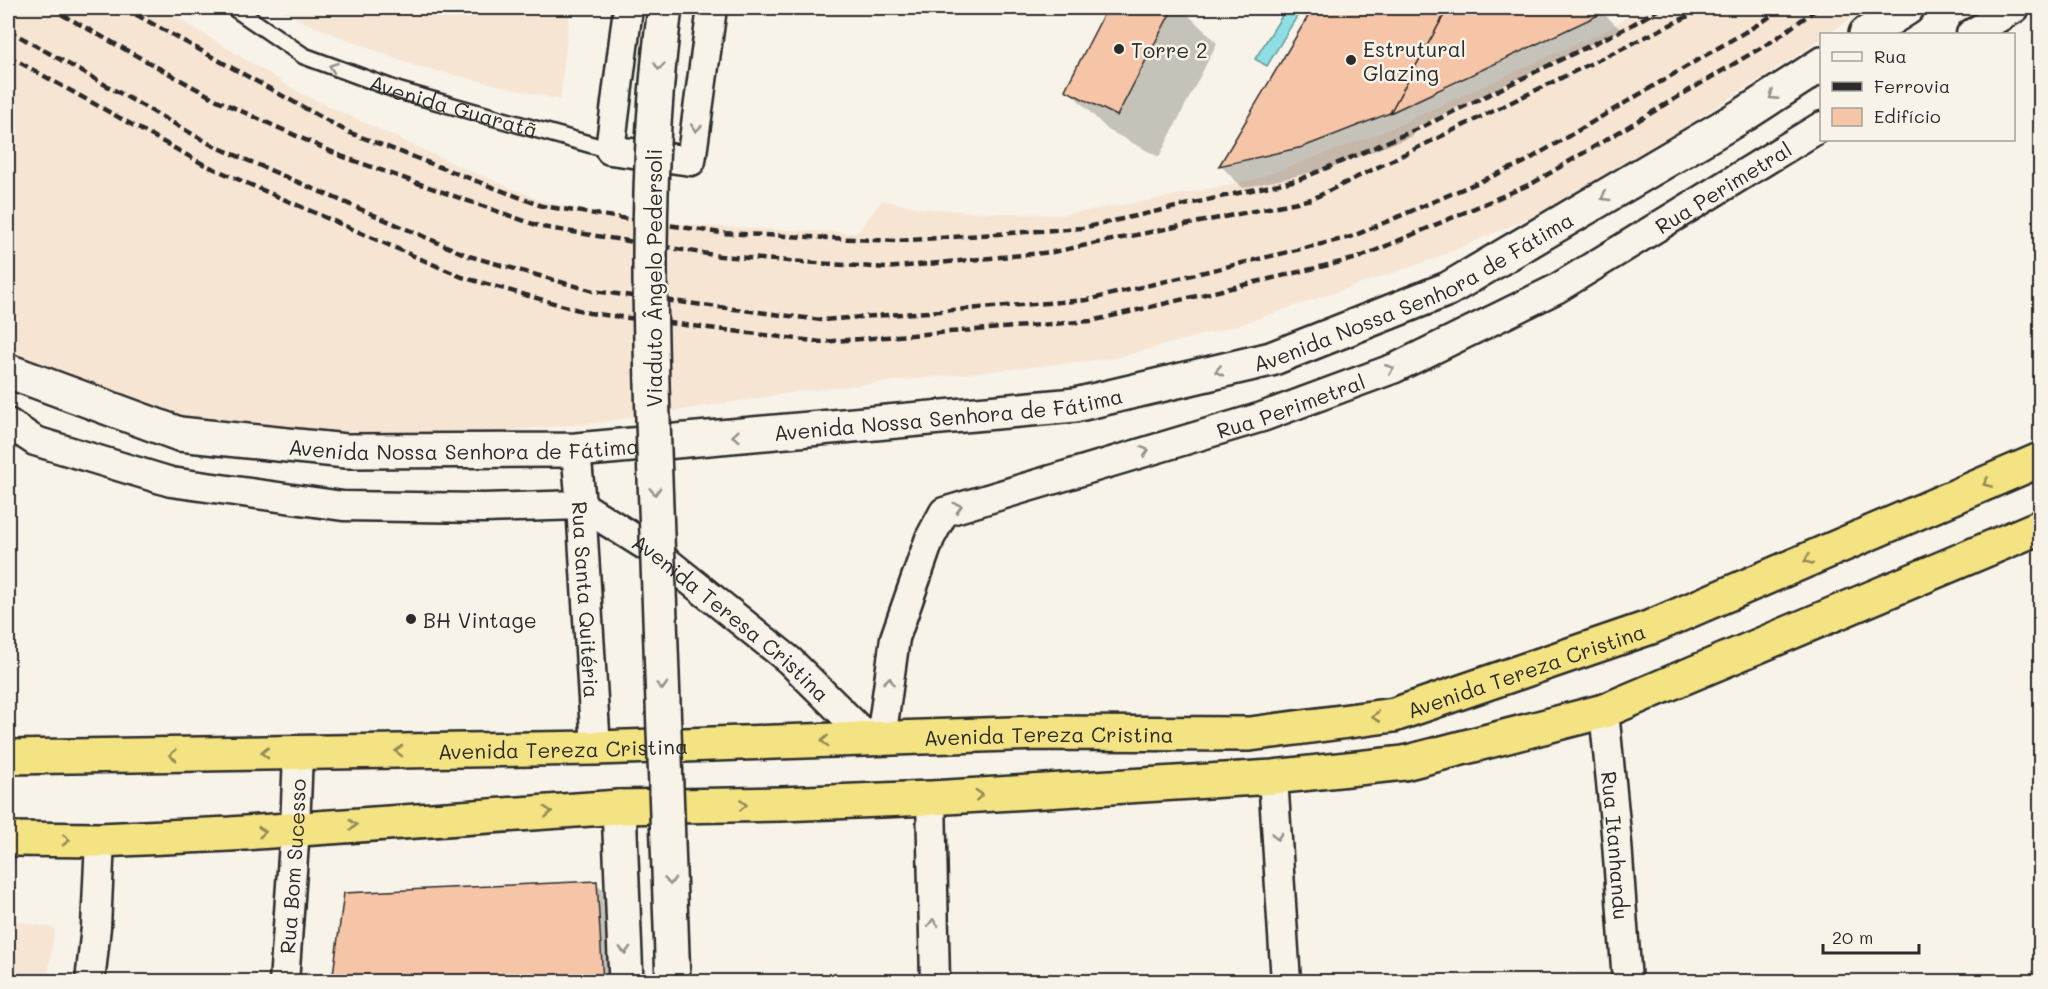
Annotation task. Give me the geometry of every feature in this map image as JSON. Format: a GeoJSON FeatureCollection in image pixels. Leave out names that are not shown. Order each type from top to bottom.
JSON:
{"type":"FeatureCollection","features":[{"type":"Feature","properties":{"kind":"highway","name":"Avenida Tereza Cristina"},"geometry":{"type":"LineString","coordinates":[[8,757],[596,748],[1042,733],[1250,734],[1394,715],[1651,627],[2040,460]]}},
{"type":"Feature","properties":{"kind":"highway"},"geometry":{"type":"LineString","coordinates":[[8,839],[100,840],[230,834],[619,807],[931,798],[1273,777],[1404,763],[1604,711],[2040,527]]}},
{"type":"Feature","properties":{"kind":"main road","name":"Viaduto Ângelo Pedersoli"},"geometry":{"type":"LineString","coordinates":[[665,8],[654,119],[649,213],[652,398],[673,981]]}},
{"type":"Feature","properties":{"kind":"main road"},"geometry":{"type":"LineString","coordinates":[[1868,33],[1907,8]]}},
{"type":"Feature","properties":{"kind":"main road","name":"Avenida Nossa Senhora de Fátima"},"geometry":{"type":"LineString","coordinates":[[8,371],[179,434],[346,451],[576,450],[1076,405],[1271,359],[1448,289],[1745,114],[1820,65]]}},
{"type":"Feature","properties":{"kind":"main road"},"geometry":{"type":"LineString","coordinates":[[619,807],[626,981]]}},
{"type":"Feature","properties":{"kind":"street"},"geometry":{"type":"LineString","coordinates":[[610,150],[628,8]]}},
{"type":"Feature","properties":{"kind":"street","name":"Avenida Guaratã"},"geometry":{"type":"LineString","coordinates":[[610,150],[691,161],[712,8]]}},
{"type":"Feature","properties":{"kind":"street"},"geometry":{"type":"LineString","coordinates":[[1973,33],[2015,8]]}},
{"type":"Feature","properties":{"kind":"street","name":"Rua Perimetral"},"geometry":{"type":"LineString","coordinates":[[876,740],[895,638],[930,538],[944,512],[1262,417],[1395,368],[1556,289],[1820,127]]}},
{"type":"Feature","properties":{"kind":"street"},"geometry":{"type":"LineString","coordinates":[[8,423],[35,441],[171,482],[343,506],[484,508],[581,504]]}},
{"type":"Feature","properties":{"kind":"street","name":"Rua Santa Quitéria"},"geometry":{"type":"LineString","coordinates":[[576,450],[596,748]]}},
{"type":"Feature","properties":{"kind":"street","name":"Avenida Teresa Cristina"},"geometry":{"type":"LineString","coordinates":[[581,504],[651,549],[780,653],[876,740]]}},
{"type":"Feature","properties":{"kind":"street","name":"Rua Itanhandu"},"geometry":{"type":"LineString","coordinates":[[1604,711],[1627,981]]}},
{"type":"Feature","properties":{"kind":"street","name":"Rua Bom Sucesso"},"geometry":{"type":"LineString","coordinates":[[284,981],[298,753]]}},
{"type":"Feature","properties":{"kind":"street"},"geometry":{"type":"LineString","coordinates":[[1273,777],[1286,981]]}},
{"type":"Feature","properties":{"kind":"street"},"geometry":{"type":"LineString","coordinates":[[931,798],[935,981]]}},
{"type":"Feature","properties":{"kind":"street"},"geometry":{"type":"LineString","coordinates":[[90,981],[96,927],[100,840]]}},
{"type":"Feature","properties":{"kind":"lane","name":"Avenida Guaratã"},"geometry":{"type":"LineString","coordinates":[[234,8],[304,56],[400,91],[610,150]]}},
{"type":"Feature","properties":{"kind":"shaded area"},"geometry":{"type":"Polygon","coordinates":[[[8,8],[162,8],[302,94],[461,167],[542,201],[595,213],[702,226],[857,233],[882,200],[920,208],[1059,215],[1152,200],[1256,179],[1378,134],[1609,29],[1640,8],[1867,8],[1830,33],[1820,33],[1820,40],[1800,54],[1648,150],[1531,217],[1434,259],[1236,326],[1115,358],[803,391],[596,423],[403,440],[288,439],[124,407],[34,370],[8,354],[8,8]]]}},
{"type":"Feature","properties":{"kind":"shaded area"},"geometry":{"type":"Polygon","coordinates":[[[280,8],[570,8],[560,100],[412,65],[303,22],[280,8]]]}},
{"type":"Feature","properties":{"kind":"shaded area"},"geometry":{"type":"Polygon","coordinates":[[[8,920],[55,928],[47,981],[8,981],[8,920]]]}},
{"type":"Feature","properties":{"kind":"water"},"geometry":{"type":"Polygon","coordinates":[[[1268,8],[1302,8],[1267,66],[1255,59],[1282,16],[1268,8]]]}},
{"type":"Feature","properties":{"kind":"building","name":"Torre 2"},"geometry":{"type":"Polygon","coordinates":[[[1107,8],[1173,8],[1117,116],[1065,90],[1107,8]]]}},
{"type":"Feature","properties":{"kind":"building","name":"Estrutural Glazing"},"geometry":{"type":"Polygon","coordinates":[[[1313,8],[1448,8],[1390,113],[1303,147],[1219,166],[1313,8]]]}},
{"type":"Feature","properties":{"kind":"building"},"geometry":{"type":"Polygon","coordinates":[[[1448,8],[1597,8],[1605,12],[1390,113],[1448,8]]]}},
{"type":"Feature","properties":{"kind":"building"},"geometry":{"type":"Polygon","coordinates":[[[597,881],[603,982],[332,982],[344,893],[597,881]]]}},
{"type":"Feature","properties":{"kind":"railway"},"geometry":{"type":"LineString","coordinates":[[50,8],[217,100],[341,156],[542,227],[720,256],[886,268],[1053,252],[1312,199],[1705,8]]}},
{"type":"Feature","properties":{"kind":"railway"},"geometry":{"type":"LineString","coordinates":[[124,8],[348,132],[542,206],[721,233],[896,241],[1082,228],[1301,179],[1424,126],[1628,27],[1661,8]]}},
{"type":"Feature","properties":{"kind":"railway"},"geometry":{"type":"LineString","coordinates":[[8,30],[212,145],[469,256],[593,291],[821,320],[1087,300],[1351,237],[1523,163],[1782,8]]}},
{"type":"Feature","properties":{"kind":"railway"},"geometry":{"type":"LineString","coordinates":[[8,56],[203,164],[462,277],[589,313],[821,342],[1091,321],[1358,258],[1533,183],[1774,40],[1818,8]]}},
{"type":"Feature","properties":{"kind":"place","name":"Torre 2"},"geometry":{"type":"Point","coordinates":[1119,49]}},
{"type":"Feature","properties":{"kind":"place","name":"Estrutural Glazing"},"geometry":{"type":"Point","coordinates":[1351,60]}},
{"type":"Feature","properties":{"kind":"place","name":"BH Vintage"},"geometry":{"type":"Point","coordinates":[411,619]}}]}
